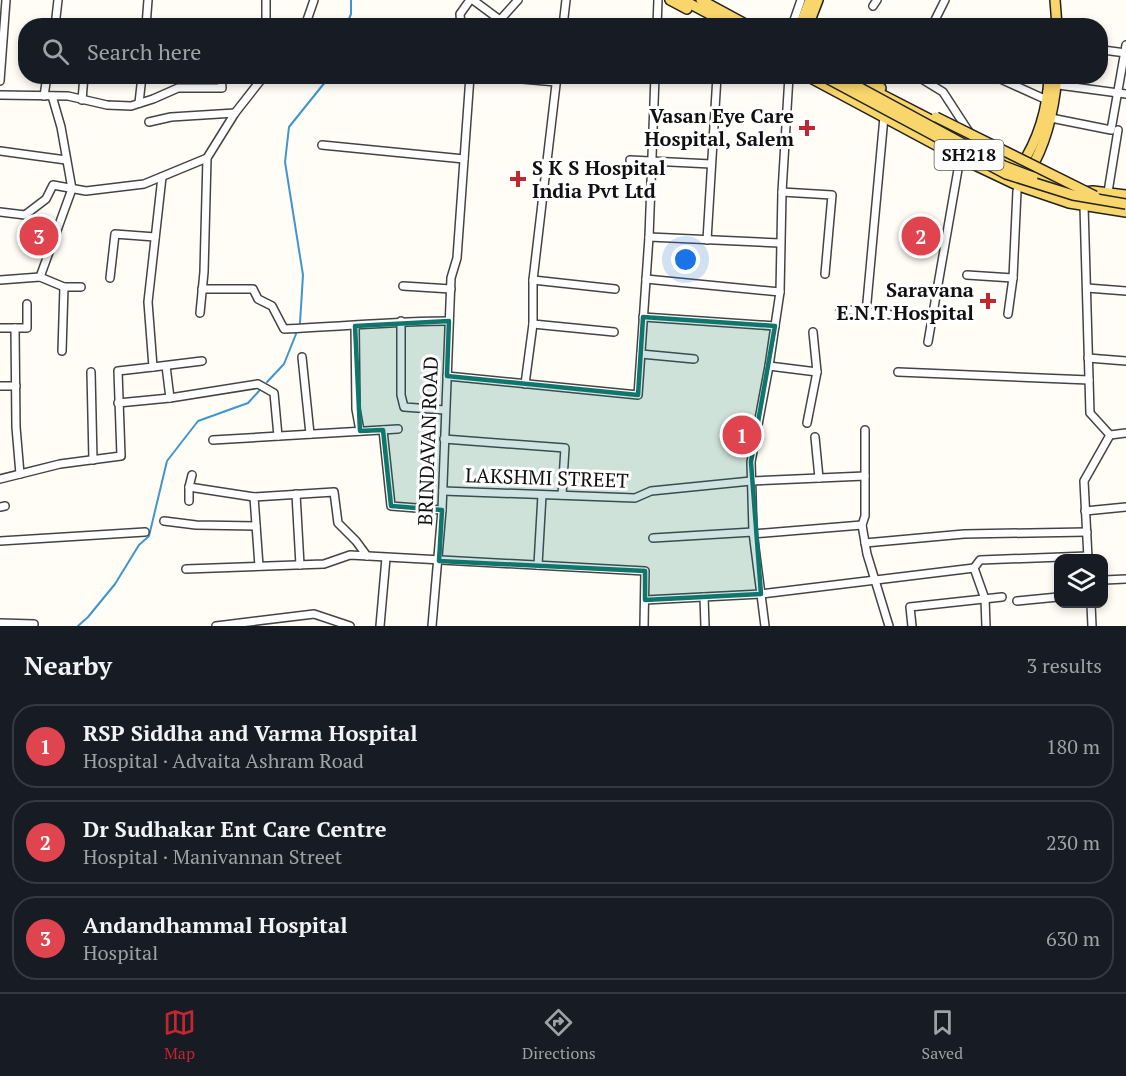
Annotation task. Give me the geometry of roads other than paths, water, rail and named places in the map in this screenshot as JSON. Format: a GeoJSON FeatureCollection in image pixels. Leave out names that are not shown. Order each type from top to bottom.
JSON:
{"type":"FeatureCollection","features":[{"type":"Feature","properties":{"kind":"main road"},"geometry":{"type":"LineString","coordinates":[[670,0],[703,18]]}},
{"type":"Feature","properties":{"kind":"main road"},"geometry":{"type":"LineString","coordinates":[[683,0],[717,18]]}},
{"type":"Feature","properties":{"kind":"main road"},"geometry":{"type":"LineString","coordinates":[[701,0],[734,18]]}},
{"type":"Feature","properties":{"kind":"main road"},"geometry":{"type":"LineString","coordinates":[[804,18],[810,0]]}},
{"type":"Feature","properties":{"kind":"main road"},"geometry":{"type":"LineString","coordinates":[[811,18],[818,0]]}},
{"type":"Feature","properties":{"kind":"main road"},"geometry":{"type":"LineString","coordinates":[[1050,0],[1050,18]]}},
{"type":"Feature","properties":{"kind":"main road"},"geometry":{"type":"LineString","coordinates":[[1054,0],[1055,18]]}},
{"type":"Feature","properties":{"kind":"main road"},"geometry":{"type":"LineString","coordinates":[[822,84],[960,159],[1009,182],[1053,199],[1126,212]]}},
{"type":"Feature","properties":{"kind":"main road","name":"SH218"},"geometry":{"type":"LineString","coordinates":[[838,84],[1006,174],[1065,194],[1126,204]]}},
{"type":"Feature","properties":{"kind":"main road"},"geometry":{"type":"LineString","coordinates":[[853,84],[1005,166],[1072,191],[1095,196],[1126,197]]}},
{"type":"Feature","properties":{"kind":"main road"},"geometry":{"type":"LineString","coordinates":[[863,84],[1026,168],[1074,189],[1084,192],[1108,192],[1126,197]]}},
{"type":"Feature","properties":{"kind":"main road","name":"SH218"},"geometry":{"type":"LineString","coordinates":[[876,84],[1095,196]]}},
{"type":"Feature","properties":{"kind":"main road"},"geometry":{"type":"LineString","coordinates":[[1009,182],[1026,168],[1041,147],[1051,118],[1053,84]]}},
{"type":"Feature","properties":{"kind":"main road"},"geometry":{"type":"LineString","coordinates":[[1019,186],[1051,101]]}},
{"type":"Feature","properties":{"kind":"street"},"geometry":{"type":"LineString","coordinates":[[56,18],[58,0]]}},
{"type":"Feature","properties":{"kind":"street"},"geometry":{"type":"LineString","coordinates":[[147,18],[148,0]]}},
{"type":"Feature","properties":{"kind":"street"},"geometry":{"type":"LineString","coordinates":[[266,0],[266,18]]}},
{"type":"Feature","properties":{"kind":"street"},"geometry":{"type":"LineString","coordinates":[[308,18],[314,0]]}},
{"type":"Feature","properties":{"kind":"street"},"geometry":{"type":"LineString","coordinates":[[460,18],[459,14],[472,0],[492,18]]}},
{"type":"Feature","properties":{"kind":"street"},"geometry":{"type":"LineString","coordinates":[[502,18],[518,0]]}},
{"type":"Feature","properties":{"kind":"street"},"geometry":{"type":"LineString","coordinates":[[564,18],[566,0]]}},
{"type":"Feature","properties":{"kind":"street"},"geometry":{"type":"LineString","coordinates":[[657,18],[658,0]]}},
{"type":"Feature","properties":{"kind":"street"},"geometry":{"type":"LineString","coordinates":[[795,18],[801,0]]}},
{"type":"Feature","properties":{"kind":"street"},"geometry":{"type":"LineString","coordinates":[[936,18],[945,0]]}},
{"type":"Feature","properties":{"kind":"street"},"geometry":{"type":"LineString","coordinates":[[0,81],[4,4]]}},
{"type":"Feature","properties":{"kind":"street"},"geometry":{"type":"LineString","coordinates":[[1108,50],[1126,50],[1118,93],[1108,192]]}},
{"type":"Feature","properties":{"kind":"street"},"geometry":{"type":"LineString","coordinates":[[40,277],[72,189],[48,96],[47,84]]}},
{"type":"Feature","properties":{"kind":"street"},"geometry":{"type":"LineString","coordinates":[[82,100],[83,84]]}},
{"type":"Feature","properties":{"kind":"street"},"geometry":{"type":"LineString","coordinates":[[139,103],[141,84]]}},
{"type":"Feature","properties":{"kind":"street"},"geometry":{"type":"LineString","coordinates":[[0,95],[68,96],[107,105],[131,106],[178,88],[222,88],[222,84]]}},
{"type":"Feature","properties":{"kind":"street"},"geometry":{"type":"LineString","coordinates":[[200,313],[207,158],[235,113],[258,84]]}},
{"type":"Feature","properties":{"kind":"street","name":"BRINDAVAN ROAD"},"geometry":{"type":"LineString","coordinates":[[432,626],[442,510],[451,289],[456,258],[469,84]]}},
{"type":"Feature","properties":{"kind":"street"},"geometry":{"type":"LineString","coordinates":[[525,384],[533,324],[533,280],[555,84]]}},
{"type":"Feature","properties":{"kind":"street"},"geometry":{"type":"LineString","coordinates":[[447,376],[638,395],[649,237],[655,84]]}},
{"type":"Feature","properties":{"kind":"street"},"geometry":{"type":"LineString","coordinates":[[707,240],[716,84]]}},
{"type":"Feature","properties":{"kind":"street"},"geometry":{"type":"LineString","coordinates":[[765,626],[753,533],[751,462],[780,292],[782,192],[789,84]]}},
{"type":"Feature","properties":{"kind":"street"},"geometry":{"type":"LineString","coordinates":[[930,84],[943,92],[975,142]]}},
{"type":"Feature","properties":{"kind":"street"},"geometry":{"type":"LineString","coordinates":[[1012,84],[1051,101]]}},
{"type":"Feature","properties":{"kind":"street"},"geometry":{"type":"LineString","coordinates":[[1073,84],[1126,94]]}},
{"type":"Feature","properties":{"kind":"street"},"geometry":{"type":"LineString","coordinates":[[149,122],[171,117],[235,113]]}},
{"type":"Feature","properties":{"kind":"street"},"geometry":{"type":"LineString","coordinates":[[866,313],[884,117]]}},
{"type":"Feature","properties":{"kind":"street"},"geometry":{"type":"LineString","coordinates":[[1051,118],[1126,132]]}},
{"type":"Feature","properties":{"kind":"street"},"geometry":{"type":"LineString","coordinates":[[322,145],[464,159]]}},
{"type":"Feature","properties":{"kind":"street"},"geometry":{"type":"LineString","coordinates":[[0,151],[66,160]]}},
{"type":"Feature","properties":{"kind":"street"},"geometry":{"type":"LineString","coordinates":[[0,212],[25,215],[46,199],[53,185],[86,191],[144,184],[207,158]]}},
{"type":"Feature","properties":{"kind":"street"},"geometry":{"type":"LineString","coordinates":[[630,159],[711,164]]}},
{"type":"Feature","properties":{"kind":"street"},"geometry":{"type":"LineString","coordinates":[[928,342],[960,159]]}},
{"type":"Feature","properties":{"kind":"street"},"geometry":{"type":"LineString","coordinates":[[153,367],[148,302],[162,177]]}},
{"type":"Feature","properties":{"kind":"street"},"geometry":{"type":"LineString","coordinates":[[1008,314],[1013,278],[1019,186]]}},
{"type":"Feature","properties":{"kind":"street"},"geometry":{"type":"LineString","coordinates":[[782,192],[832,195],[825,274]]}},
{"type":"Feature","properties":{"kind":"street"},"geometry":{"type":"LineString","coordinates":[[1084,206],[1090,413],[1110,435]]}},
{"type":"Feature","properties":{"kind":"street"},"geometry":{"type":"LineString","coordinates":[[110,278],[115,234],[156,237]]}},
{"type":"Feature","properties":{"kind":"street"},"geometry":{"type":"LineString","coordinates":[[649,237],[780,243]]}},
{"type":"Feature","properties":{"kind":"street"},"geometry":{"type":"LineString","coordinates":[[967,275],[1013,278]]}},
{"type":"Feature","properties":{"kind":"street"},"geometry":{"type":"LineString","coordinates":[[0,280],[40,277],[64,287],[81,287]]}},
{"type":"Feature","properties":{"kind":"street"},"geometry":{"type":"LineString","coordinates":[[645,279],[780,292]]}},
{"type":"Feature","properties":{"kind":"street"},"geometry":{"type":"LineString","coordinates":[[533,280],[615,289]]}},
{"type":"Feature","properties":{"kind":"street"},"geometry":{"type":"LineString","coordinates":[[403,286],[451,289]]}},
{"type":"Feature","properties":{"kind":"street"},"geometry":{"type":"LineString","coordinates":[[62,351],[64,287]]}},
{"type":"Feature","properties":{"kind":"street"},"geometry":{"type":"LineString","coordinates":[[1087,288],[1126,291]]}},
{"type":"Feature","properties":{"kind":"street"},"geometry":{"type":"LineString","coordinates":[[202,289],[253,289],[258,299],[272,306],[284,329],[355,326],[401,321],[449,321]]}},
{"type":"Feature","properties":{"kind":"street"},"geometry":{"type":"LineString","coordinates":[[0,328],[27,328],[27,304]]}},
{"type":"Feature","properties":{"kind":"street"},"geometry":{"type":"LineString","coordinates":[[840,309],[893,315]]}},
{"type":"Feature","properties":{"kind":"street"},"geometry":{"type":"LineString","coordinates":[[643,317],[775,326]]}},
{"type":"Feature","properties":{"kind":"street"},"geometry":{"type":"LineString","coordinates":[[401,321],[400,395],[404,407],[445,410]]}},
{"type":"Feature","properties":{"kind":"street"},"geometry":{"type":"LineString","coordinates":[[533,324],[614,332]]}},
{"type":"Feature","properties":{"kind":"street"},"geometry":{"type":"LineString","coordinates":[[355,326],[356,409],[360,431]]}},
{"type":"Feature","properties":{"kind":"street"},"geometry":{"type":"LineString","coordinates":[[15,328],[16,427],[21,474]]}},
{"type":"Feature","properties":{"kind":"street"},"geometry":{"type":"LineString","coordinates":[[807,423],[817,372],[813,332]]}},
{"type":"Feature","properties":{"kind":"street"},"geometry":{"type":"LineString","coordinates":[[641,354],[694,359]]}},
{"type":"Feature","properties":{"kind":"street"},"geometry":{"type":"LineString","coordinates":[[302,357],[310,434]]}},
{"type":"Feature","properties":{"kind":"street"},"geometry":{"type":"LineString","coordinates":[[1088,358],[1126,361]]}},
{"type":"Feature","properties":{"kind":"street"},"geometry":{"type":"LineString","coordinates":[[0,479],[60,464],[121,456],[118,371],[202,360]]}},
{"type":"Feature","properties":{"kind":"street"},"geometry":{"type":"LineString","coordinates":[[166,366],[170,398]]}},
{"type":"Feature","properties":{"kind":"street"},"geometry":{"type":"LineString","coordinates":[[769,366],[817,372]]}},
{"type":"Feature","properties":{"kind":"street"},"geometry":{"type":"LineString","coordinates":[[91,372],[93,460]]}},
{"type":"Feature","properties":{"kind":"street"},"geometry":{"type":"LineString","coordinates":[[898,372],[1089,380]]}},
{"type":"Feature","properties":{"kind":"street"},"geometry":{"type":"LineString","coordinates":[[118,403],[170,398],[258,384],[274,393],[278,436]]}},
{"type":"Feature","properties":{"kind":"street"},"geometry":{"type":"LineString","coordinates":[[0,386],[16,386]]}},
{"type":"Feature","properties":{"kind":"street"},"geometry":{"type":"LineString","coordinates":[[213,440],[398,429]]}},
{"type":"Feature","properties":{"kind":"street"},"geometry":{"type":"LineString","coordinates":[[383,430],[391,506],[442,510]]}},
{"type":"Feature","properties":{"kind":"street"},"geometry":{"type":"LineString","coordinates":[[865,430],[866,516],[862,525],[889,626]]}},
{"type":"Feature","properties":{"kind":"street"},"geometry":{"type":"LineString","coordinates":[[1110,435],[1126,433]]}},
{"type":"Feature","properties":{"kind":"street"},"geometry":{"type":"LineString","coordinates":[[1088,554],[1084,481],[1110,435]]}},
{"type":"Feature","properties":{"kind":"street"},"geometry":{"type":"LineString","coordinates":[[815,437],[819,478]]}},
{"type":"Feature","properties":{"kind":"street"},"geometry":{"type":"LineString","coordinates":[[444,439],[565,448],[562,495]]}},
{"type":"Feature","properties":{"kind":"street"},"geometry":{"type":"LineString","coordinates":[[189,501],[192,475]]}},
{"type":"Feature","properties":{"kind":"street","name":"LAKSHMI STREET"},"geometry":{"type":"LineString","coordinates":[[443,491],[636,498],[651,491],[751,481],[865,476]]}},
{"type":"Feature","properties":{"kind":"street"},"geometry":{"type":"LineString","coordinates":[[189,488],[254,497],[334,492],[338,523],[367,556]]}},
{"type":"Feature","properties":{"kind":"street"},"geometry":{"type":"LineString","coordinates":[[296,494],[300,565]]}},
{"type":"Feature","properties":{"kind":"street"},"geometry":{"type":"LineString","coordinates":[[538,565],[542,495]]}},
{"type":"Feature","properties":{"kind":"street"},"geometry":{"type":"LineString","coordinates":[[254,497],[259,566]]}},
{"type":"Feature","properties":{"kind":"street"},"geometry":{"type":"LineString","coordinates":[[1086,511],[1126,507]]}},
{"type":"Feature","properties":{"kind":"street"},"geometry":{"type":"LineString","coordinates":[[164,521],[196,525],[256,526]]}},
{"type":"Feature","properties":{"kind":"street"},"geometry":{"type":"LineString","coordinates":[[653,538],[862,525]]}},
{"type":"Feature","properties":{"kind":"street"},"geometry":{"type":"LineString","coordinates":[[0,542],[145,532]]}},
{"type":"Feature","properties":{"kind":"street"},"geometry":{"type":"LineString","coordinates":[[865,543],[964,534],[1087,532]]}},
{"type":"Feature","properties":{"kind":"street"},"geometry":{"type":"LineString","coordinates":[[186,570],[324,564],[350,555],[645,571],[644,626]]}},
{"type":"Feature","properties":{"kind":"street"},"geometry":{"type":"LineString","coordinates":[[380,626],[386,558]]}},
{"type":"Feature","properties":{"kind":"street"},"geometry":{"type":"LineString","coordinates":[[645,600],[761,594],[974,568],[980,560],[1054,558]]}},
{"type":"Feature","properties":{"kind":"street"},"geometry":{"type":"LineString","coordinates":[[974,568],[985,599],[986,626]]}},
{"type":"Feature","properties":{"kind":"street"},"geometry":{"type":"LineString","coordinates":[[1108,580],[1126,579]]}},
{"type":"Feature","properties":{"kind":"street"},"geometry":{"type":"LineString","coordinates":[[704,597],[705,626]]}},
{"type":"Feature","properties":{"kind":"street"},"geometry":{"type":"LineString","coordinates":[[912,626],[910,607],[1002,597]]}},
{"type":"Feature","properties":{"kind":"street"},"geometry":{"type":"LineString","coordinates":[[1017,601],[1054,597]]}},
{"type":"Feature","properties":{"kind":"street"},"geometry":{"type":"LineString","coordinates":[[1091,608],[1092,626]]}},
{"type":"Feature","properties":{"kind":"street"},"geometry":{"type":"LineString","coordinates":[[216,626],[314,614],[350,626]]}},
{"type":"Feature","properties":{"kind":"street"},"geometry":{"type":"LineString","coordinates":[[0,623],[34,624]]}},
{"type":"Feature","properties":{"kind":"waterway"},"geometry":{"type":"LineString","coordinates":[[349,18],[351,0]]}},
{"type":"Feature","properties":{"kind":"waterway"},"geometry":{"type":"LineString","coordinates":[[300,323],[303,275],[285,162],[289,127],[324,84]]}},
{"type":"Feature","properties":{"kind":"waterway"},"geometry":{"type":"LineString","coordinates":[[267,382],[284,364],[296,334]]}},
{"type":"Feature","properties":{"kind":"waterway"},"geometry":{"type":"LineString","coordinates":[[78,626],[115,584],[139,545],[149,536],[167,461],[198,421],[248,403],[259,391]]}},
{"type":"Feature","properties":{"kind":"place","name":"Vasan Eye Care Hospital, Salem"},"geometry":{"type":"Point","coordinates":[807,128]}},
{"type":"Feature","properties":{"kind":"place","name":"S K S Hospital India Pvt Ltd"},"geometry":{"type":"Point","coordinates":[518,179]}},
{"type":"Feature","properties":{"kind":"place","name":"Andandhammal Hospital"},"geometry":{"type":"Point","coordinates":[39,236]}},
{"type":"Feature","properties":{"kind":"place","name":"Dr Sudhakar Ent Care Centre"},"geometry":{"type":"Point","coordinates":[921,236]}},
{"type":"Feature","properties":{"kind":"place","name":"Saravana E.N.T Hospital"},"geometry":{"type":"Point","coordinates":[988,301]}},
{"type":"Feature","properties":{"kind":"place","name":"RSP Siddha and Varma Hospital"},"geometry":{"type":"Point","coordinates":[742,435]}}]}
